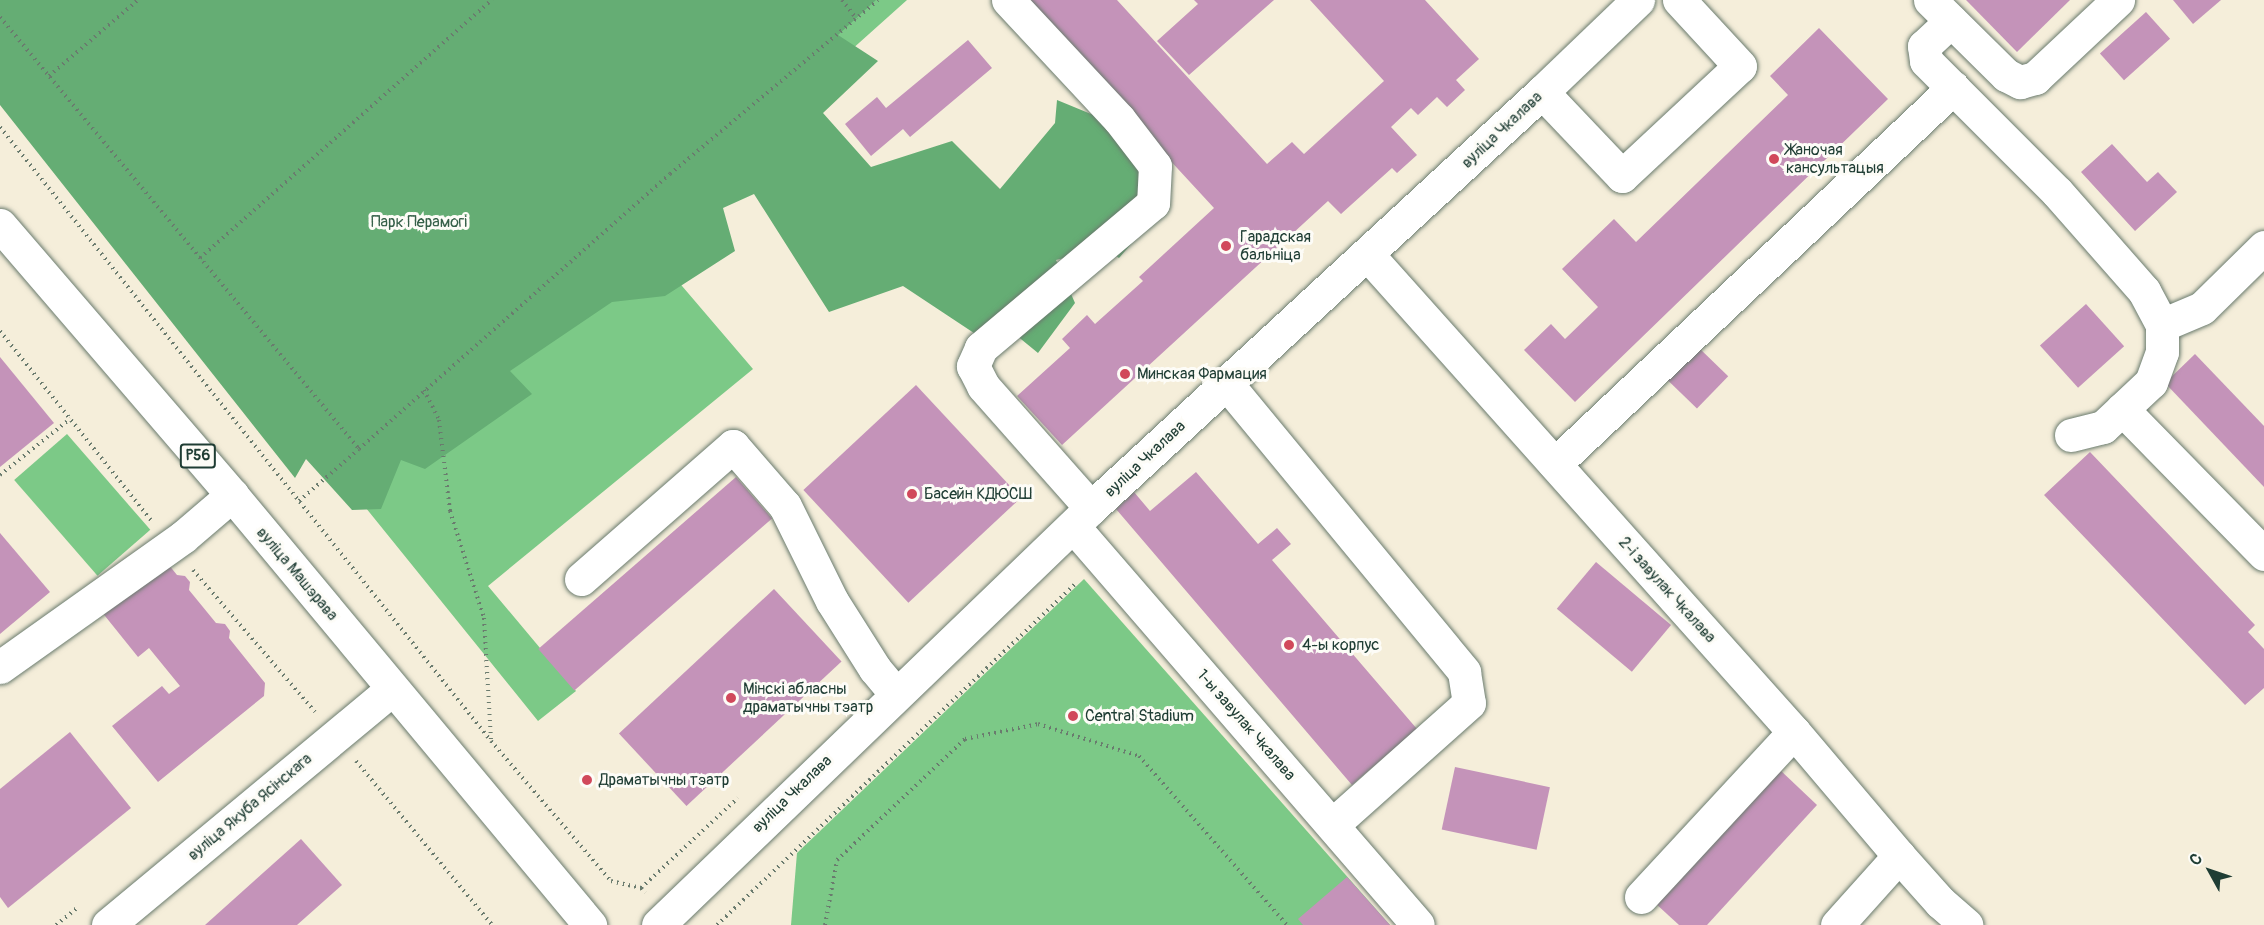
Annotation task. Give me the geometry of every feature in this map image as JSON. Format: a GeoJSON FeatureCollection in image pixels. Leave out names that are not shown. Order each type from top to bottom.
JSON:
{"type":"FeatureCollection","features":[{"type":"Feature","properties":{"kind":"street","name":"1-ы завулак Чкалава"},"geometry":{"type":"LineString","coordinates":[[1008,0],[1119,119],[1155,166],[1153,203],[981,348],[973,366],[983,386],[1082,517],[1101,558],[1418,925]]}},
{"type":"Feature","properties":{"kind":"street","name":"вуліца Чкалава"},"geometry":{"type":"LineString","coordinates":[[662,921],[1082,517],[1542,92],[1638,0]]}},
{"type":"Feature","properties":{"kind":"street"},"geometry":{"type":"LineString","coordinates":[[1542,92],[1622,176],[1740,66],[1679,0]]}},
{"type":"Feature","properties":{"kind":"street"},"geometry":{"type":"LineString","coordinates":[[2071,435],[2103,427],[2151,382],[2162,352],[2162,325],[2144,291],[2057,192],[1926,61],[1924,46],[1941,11],[2006,75],[2020,82],[2035,78],[2118,0]]}},
{"type":"Feature","properties":{"kind":"street"},"geometry":{"type":"LineString","coordinates":[[1555,464],[1953,88]]}},
{"type":"Feature","properties":{"kind":"street","name":"вуліца Машэрава"},"geometry":{"type":"LineString","coordinates":[[0,225],[232,495],[590,925]]}},
{"type":"Feature","properties":{"kind":"street"},"geometry":{"type":"LineString","coordinates":[[2162,325],[2202,308],[2264,247]]}},
{"type":"Feature","properties":{"kind":"street","name":"2-і завулак Чкалава"},"geometry":{"type":"LineString","coordinates":[[1367,254],[1794,732],[1940,902],[1966,925]]}},
{"type":"Feature","properties":{"kind":"street"},"geometry":{"type":"LineString","coordinates":[[1227,384],[1464,672],[1469,703],[1333,825]]}},
{"type":"Feature","properties":{"kind":"street"},"geometry":{"type":"LineString","coordinates":[[2122,409],[2264,554]]}},
{"type":"Feature","properties":{"kind":"street"},"geometry":{"type":"LineString","coordinates":[[581,579],[733,446],[785,506],[832,601],[875,669],[896,694]]}},
{"type":"Feature","properties":{"kind":"street"},"geometry":{"type":"LineString","coordinates":[[0,667],[171,545],[232,495]]}},
{"type":"Feature","properties":{"kind":"street","name":"вуліца Якуба Ясінскага"},"geometry":{"type":"LineString","coordinates":[[108,925],[392,689]]}},
{"type":"Feature","properties":{"kind":"street"},"geometry":{"type":"LineString","coordinates":[[1641,897],[1794,732]]}},
{"type":"Feature","properties":{"kind":"street"},"geometry":{"type":"LineString","coordinates":[[1837,925],[1899,856]]}},
{"type":"Feature","properties":{"kind":"path"},"geometry":{"type":"LineString","coordinates":[[49,76],[138,0]]}},
{"type":"Feature","properties":{"kind":"path"},"geometry":{"type":"LineString","coordinates":[[200,258],[492,0]]}},
{"type":"Feature","properties":{"kind":"path"},"geometry":{"type":"LineString","coordinates":[[842,0],[857,19]]}},
{"type":"Feature","properties":{"kind":"path"},"geometry":{"type":"LineString","coordinates":[[299,501],[670,174],[878,0]]}},
{"type":"Feature","properties":{"kind":"path"},"geometry":{"type":"LineString","coordinates":[[0,18],[359,449]]}},
{"type":"Feature","properties":{"kind":"path"},"geometry":{"type":"LineString","coordinates":[[0,127],[491,741],[611,881],[641,888],[662,921]]}},
{"type":"Feature","properties":{"kind":"path"},"geometry":{"type":"LineString","coordinates":[[0,331],[171,545],[336,736],[492,925]]}},
{"type":"Feature","properties":{"kind":"path"},"geometry":{"type":"LineString","coordinates":[[424,390],[439,420],[450,511],[484,618],[491,741]]}},
{"type":"Feature","properties":{"kind":"path"},"geometry":{"type":"LineString","coordinates":[[0,476],[70,419]]}},
{"type":"Feature","properties":{"kind":"path"},"geometry":{"type":"LineString","coordinates":[[717,925],[1101,558]]}},
{"type":"Feature","properties":{"kind":"path"},"geometry":{"type":"LineString","coordinates":[[825,925],[837,860],[965,739],[1038,724],[1139,756],[1287,925]]}},
{"type":"Feature","properties":{"kind":"green space","name":"Парк Перамогі"},"geometry":{"type":"Polygon","coordinates":[[[0,0],[907,0],[641,238],[753,369],[488,586],[576,691],[538,721],[0,55],[0,0]]]}},
{"type":"Feature","properties":{"kind":"green space","name":"Парк Перамогі"},"geometry":{"type":"Polygon","coordinates":[[[0,0],[876,0],[838,35],[878,61],[823,113],[871,167],[952,141],[1000,189],[1055,123],[1057,100],[1125,128],[1162,175],[1144,229],[1119,258],[1105,248],[1056,260],[1075,303],[1038,353],[1016,335],[983,339],[903,286],[829,312],[754,194],[723,208],[735,251],[665,296],[612,302],[510,371],[532,394],[425,469],[401,460],[381,509],[352,510],[306,459],[295,478],[0,105],[0,0]]]}},
{"type":"Feature","properties":{"kind":"green space"},"geometry":{"type":"Polygon","coordinates":[[[67,434],[150,530],[97,576],[14,480],[67,434]]]}},
{"type":"Feature","properties":{"kind":"green space","name":"Central Stadium"},"geometry":{"type":"Polygon","coordinates":[[[1084,579],[1390,925],[791,925],[797,853],[1084,579]]]}},
{"type":"Feature","properties":{"kind":"building","name":"Гарадская бальніца"},"geometry":{"type":"Polygon","coordinates":[[[1022,0],[1117,0],[1267,164],[1292,142],[1304,154],[1384,81],[1310,0],[1425,0],[1479,59],[1456,80],[1465,90],[1447,107],[1437,97],[1418,115],[1411,108],[1391,127],[1417,155],[1397,173],[1392,168],[1341,214],[1328,201],[1062,445],[1017,396],[1070,348],[1062,339],[1087,315],[1095,324],[1143,281],[1139,277],[1214,208],[1022,0]]]}},
{"type":"Feature","properties":{"kind":"building"},"geometry":{"type":"Polygon","coordinates":[[[1194,0],[1274,0],[1189,75],[1157,41],[1198,4],[1194,0]]]}},
{"type":"Feature","properties":{"kind":"building"},"geometry":{"type":"Polygon","coordinates":[[[1966,0],[2070,0],[2017,52],[1966,0]]]}},
{"type":"Feature","properties":{"kind":"building"},"geometry":{"type":"Polygon","coordinates":[[[2173,0],[2221,0],[2193,24],[2173,0]]]}},
{"type":"Feature","properties":{"kind":"building"},"geometry":{"type":"Polygon","coordinates":[[[2146,12],[2170,39],[2124,80],[2100,53],[2146,12]]]}},
{"type":"Feature","properties":{"kind":"building","name":"Жаночая кансультацыя"},"geometry":{"type":"Polygon","coordinates":[[[1819,28],[1888,99],[1575,402],[1524,350],[1551,324],[1565,339],[1598,307],[1562,269],[1614,219],[1636,242],[1788,95],[1770,76],[1819,28]]]}},
{"type":"Feature","properties":{"kind":"building"},"geometry":{"type":"Polygon","coordinates":[[[968,40],[992,68],[910,137],[903,129],[871,156],[845,124],[877,97],[886,108],[968,40]]]}},
{"type":"Feature","properties":{"kind":"building"},"geometry":{"type":"Polygon","coordinates":[[[2112,144],[2147,182],[2158,172],[2177,192],[2135,231],[2081,172],[2112,144]]]}},
{"type":"Feature","properties":{"kind":"building"},"geometry":{"type":"Polygon","coordinates":[[[2086,304],[2124,346],[2078,388],[2040,345],[2086,304]]]}},
{"type":"Feature","properties":{"kind":"building"},"geometry":{"type":"Polygon","coordinates":[[[1698,347],[1728,376],[1697,409],[1667,379],[1698,347]]]}},
{"type":"Feature","properties":{"kind":"building"},"geometry":{"type":"Polygon","coordinates":[[[2195,354],[2264,426],[2264,487],[2165,383],[2195,354]]]}},
{"type":"Feature","properties":{"kind":"building"},"geometry":{"type":"Polygon","coordinates":[[[0,357],[54,423],[0,467],[0,357]]]}},
{"type":"Feature","properties":{"kind":"building","name":"Басейн КДЮСШ"},"geometry":{"type":"Polygon","coordinates":[[[916,385],[1021,498],[908,603],[803,490],[916,385]]]}},
{"type":"Feature","properties":{"kind":"building"},"geometry":{"type":"Polygon","coordinates":[[[2090,452],[2255,625],[2248,632],[2264,649],[2264,688],[2245,705],[2044,495],[2090,452]]]}},
{"type":"Feature","properties":{"kind":"building","name":"4-ы корпус"},"geometry":{"type":"Polygon","coordinates":[[[1196,472],[1258,544],[1277,528],[1291,544],[1272,560],[1417,729],[1352,785],[1116,509],[1134,492],[1150,511],[1196,472]]]}},
{"type":"Feature","properties":{"kind":"building"},"geometry":{"type":"Polygon","coordinates":[[[736,477],[772,519],[574,690],[538,649],[736,477]]]}},
{"type":"Feature","properties":{"kind":"building"},"geometry":{"type":"Polygon","coordinates":[[[0,533],[50,592],[0,634],[0,533]]]}},
{"type":"Feature","properties":{"kind":"building"},"geometry":{"type":"Polygon","coordinates":[[[164,559],[177,575],[185,576],[190,582],[189,590],[216,623],[225,624],[230,631],[229,638],[265,683],[264,696],[158,782],[112,726],[162,686],[169,694],[180,686],[149,648],[138,657],[101,611],[164,559]]]}},
{"type":"Feature","properties":{"kind":"building"},"geometry":{"type":"Polygon","coordinates":[[[1596,562],[1671,625],[1632,672],[1557,609],[1596,562]]]}},
{"type":"Feature","properties":{"kind":"building","name":"Мінскі абласны драматычны тэатр"},"geometry":{"type":"Polygon","coordinates":[[[774,589],[842,661],[686,806],[619,734],[774,589]]]}},
{"type":"Feature","properties":{"kind":"building"},"geometry":{"type":"Polygon","coordinates":[[[70,732],[131,808],[8,908],[0,897],[0,789],[70,732]]]}},
{"type":"Feature","properties":{"kind":"building"},"geometry":{"type":"Polygon","coordinates":[[[1455,767],[1550,787],[1537,850],[1442,830],[1455,767]]]}},
{"type":"Feature","properties":{"kind":"building"},"geometry":{"type":"Polygon","coordinates":[[[1779,769],[1817,805],[1707,925],[1679,925],[1655,903],[1779,769]]]}},
{"type":"Feature","properties":{"kind":"building"},"geometry":{"type":"Polygon","coordinates":[[[301,839],[342,885],[297,925],[205,925],[301,839]]]}},
{"type":"Feature","properties":{"kind":"building"},"geometry":{"type":"Polygon","coordinates":[[[1347,877],[1390,925],[1303,925],[1298,919],[1347,877]]]}},
{"type":"Feature","properties":{"kind":"place","name":"Жаночая кансультацыя"},"geometry":{"type":"Point","coordinates":[1774,159]}},
{"type":"Feature","properties":{"kind":"place","name":"Гарадская бальніца"},"geometry":{"type":"Point","coordinates":[1226,246]}},
{"type":"Feature","properties":{"kind":"place","name":"Минская Фармация"},"geometry":{"type":"Point","coordinates":[1125,374]}},
{"type":"Feature","properties":{"kind":"place","name":"Басейн КДЮСШ"},"geometry":{"type":"Point","coordinates":[912,494]}},
{"type":"Feature","properties":{"kind":"place","name":"4-ы корпус"},"geometry":{"type":"Point","coordinates":[1289,645]}},
{"type":"Feature","properties":{"kind":"place","name":"Мінскі абласны драматычны тэатр"},"geometry":{"type":"Point","coordinates":[731,698]}},
{"type":"Feature","properties":{"kind":"place","name":"Central Stadium"},"geometry":{"type":"Point","coordinates":[1073,716]}},
{"type":"Feature","properties":{"kind":"place","name":"Драматычны тэатр"},"geometry":{"type":"Point","coordinates":[587,780]}}]}
